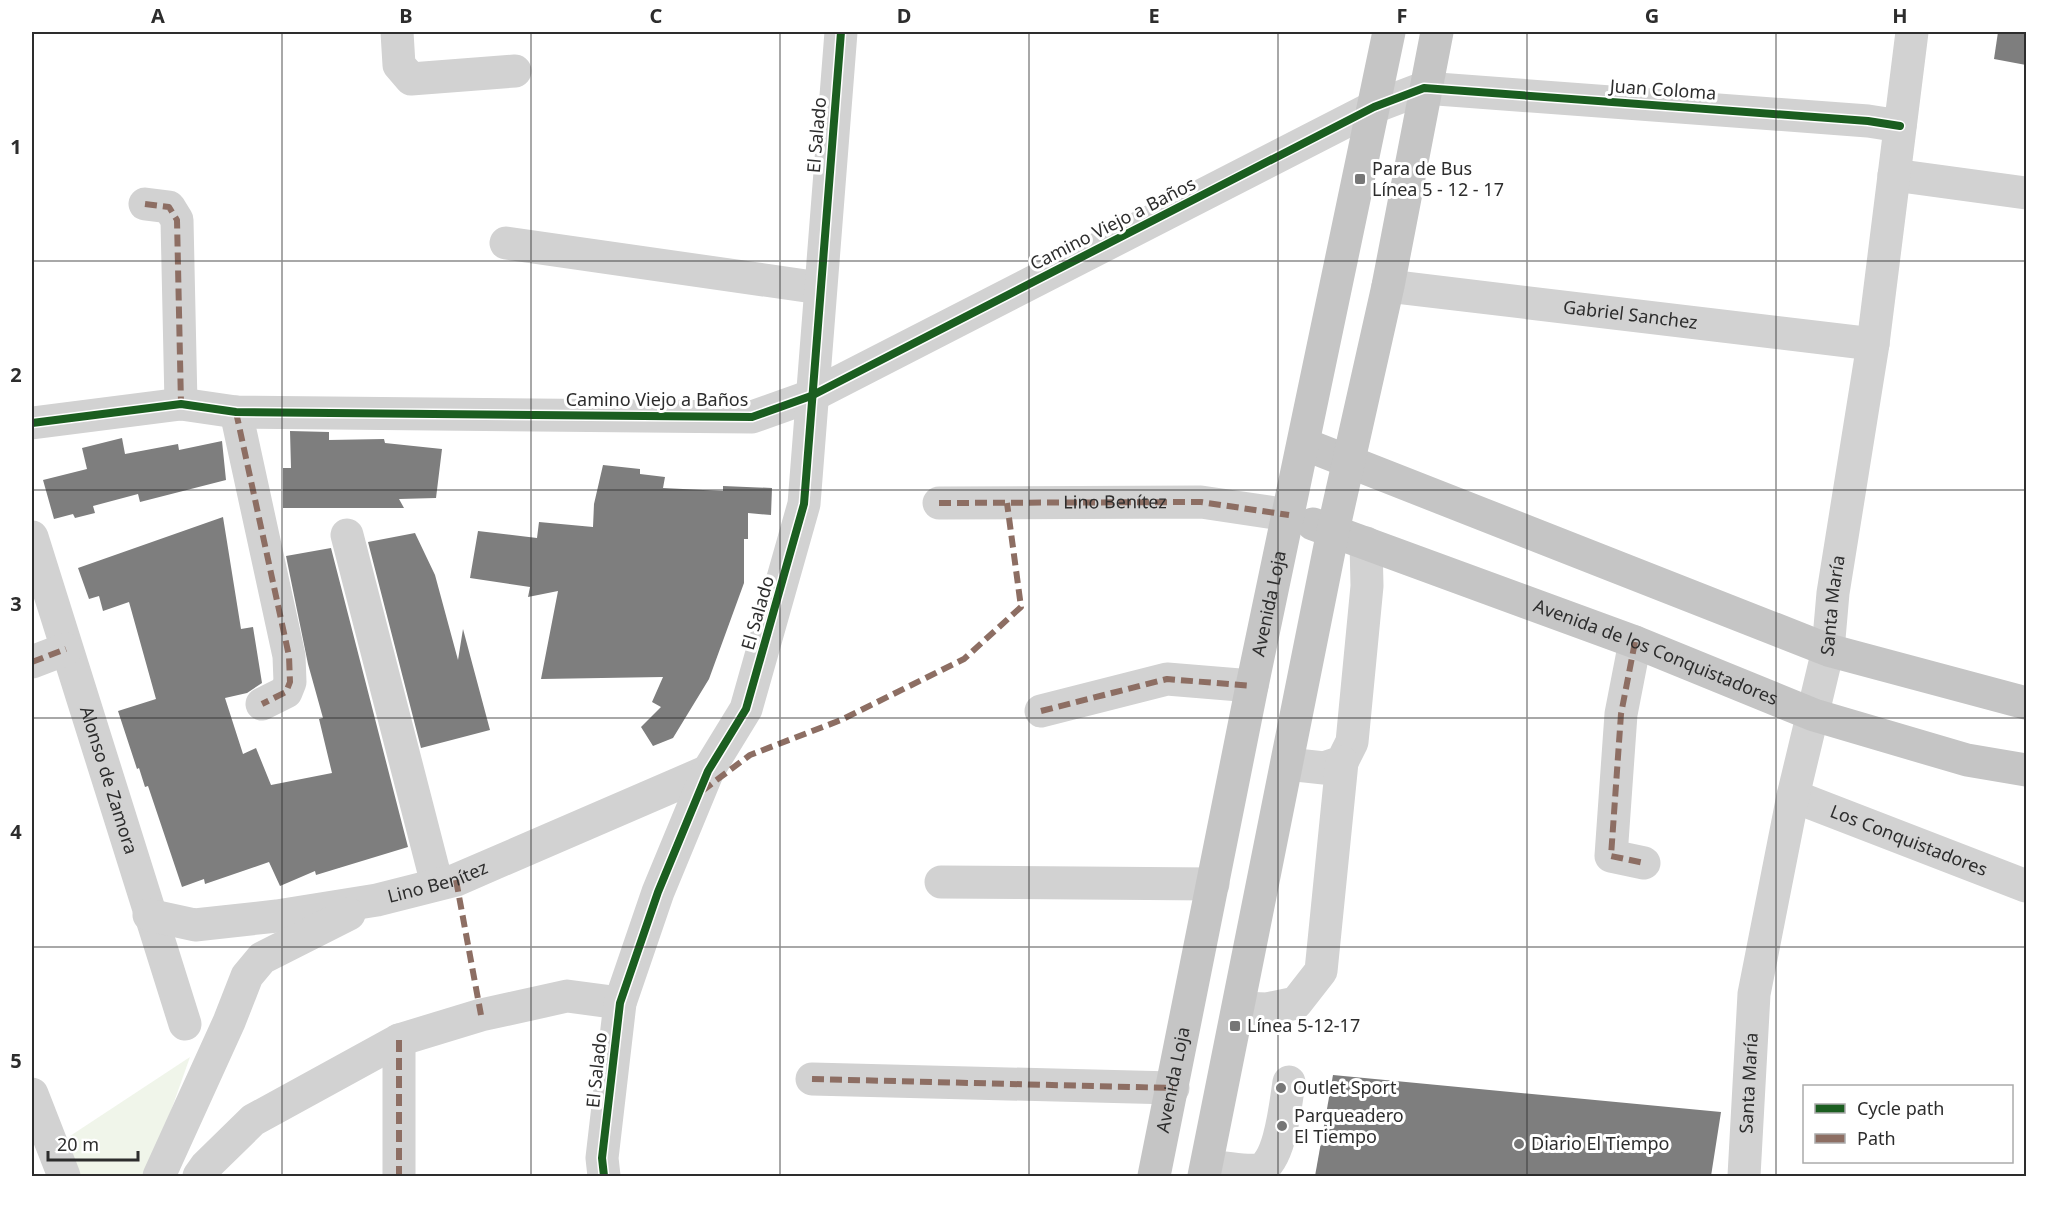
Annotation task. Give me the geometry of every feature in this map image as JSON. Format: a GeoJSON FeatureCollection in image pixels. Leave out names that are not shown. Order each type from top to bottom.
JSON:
{"type":"FeatureCollection","features":[{"type":"Feature","properties":{"kind":"main road","name":"Avenida Loja"},"geometry":{"type":"LineString","coordinates":[[1154,1176],[1252,687],[1389,32]]}},
{"type":"Feature","properties":{"kind":"main road"},"geometry":{"type":"LineString","coordinates":[[1206,1172],[1333,531],[1388,286],[1424,88],[1437,32]]}},
{"type":"Feature","properties":{"kind":"main road"},"geometry":{"type":"LineString","coordinates":[[1304,444],[1828,650],[2026,703]]}},
{"type":"Feature","properties":{"kind":"main road","name":"Avenida de los Conquistadores"},"geometry":{"type":"LineString","coordinates":[[1289,515],[1635,642],[1814,715],[1967,760],[2026,770]]}},
{"type":"Feature","properties":{"kind":"street"},"geometry":{"type":"LineString","coordinates":[[397,32],[399,65],[411,79],[515,71]]}},
{"type":"Feature","properties":{"kind":"street","name":"El Salado"},"geometry":{"type":"LineString","coordinates":[[604,1176],[602,1158],[620,1003],[658,892],[708,771],[746,709],[804,504],[841,32]]}},
{"type":"Feature","properties":{"kind":"street","name":"Santa María"},"geometry":{"type":"LineString","coordinates":[[1744,1176],[1754,994],[1793,796],[1828,650],[1835,582],[1873,344],[1912,32]]}},
{"type":"Feature","properties":{"kind":"street","name":"Camino Viejo a Baños"},"geometry":{"type":"LineString","coordinates":[[32,423],[181,404],[236,412],[752,417],[811,396],[1374,107],[1424,88]]}},
{"type":"Feature","properties":{"kind":"street","name":"Juan Coloma"},"geometry":{"type":"LineString","coordinates":[[1424,88],[1868,121],[1900,126]]}},
{"type":"Feature","properties":{"kind":"street"},"geometry":{"type":"LineString","coordinates":[[1894,175],[2026,193]]}},
{"type":"Feature","properties":{"kind":"street"},"geometry":{"type":"LineString","coordinates":[[145,204],[169,207],[177,220],[181,404]]}},
{"type":"Feature","properties":{"kind":"street"},"geometry":{"type":"LineString","coordinates":[[506,243],[820,288]]}},
{"type":"Feature","properties":{"kind":"street","name":"Gabriel Sanchez"},"geometry":{"type":"LineString","coordinates":[[1388,286],[1873,344]]}},
{"type":"Feature","properties":{"kind":"street"},"geometry":{"type":"LineString","coordinates":[[236,412],[289,656],[290,682],[286,692],[262,704]]}},
{"type":"Feature","properties":{"kind":"street","name":"Lino Benítez"},"geometry":{"type":"LineString","coordinates":[[939,503],[1201,502],[1289,515]]}},
{"type":"Feature","properties":{"kind":"street"},"geometry":{"type":"LineString","coordinates":[[347,535],[437,884]]}},
{"type":"Feature","properties":{"kind":"street","name":"Alonso de Zamora"},"geometry":{"type":"LineString","coordinates":[[32,537],[185,1024]]}},
{"type":"Feature","properties":{"kind":"street"},"geometry":{"type":"LineString","coordinates":[[1239,1008],[1267,1009],[1296,1003],[1321,971],[1342,762],[1352,742],[1367,586],[1366,543]]}},
{"type":"Feature","properties":{"kind":"street"},"geometry":{"type":"LineString","coordinates":[[1635,642],[1621,714],[1611,856],[1644,863]]}},
{"type":"Feature","properties":{"kind":"street"},"geometry":{"type":"LineString","coordinates":[[32,662],[66,648]]}},
{"type":"Feature","properties":{"kind":"street"},"geometry":{"type":"LineString","coordinates":[[1041,711],[1167,679],[1252,687]]}},
{"type":"Feature","properties":{"kind":"street"},"geometry":{"type":"LineString","coordinates":[[1287,764],[1324,768],[1342,762]]}},
{"type":"Feature","properties":{"kind":"street","name":"Lino Benítez"},"geometry":{"type":"LineString","coordinates":[[149,915],[195,925],[277,916],[377,900],[456,880],[708,771]]}},
{"type":"Feature","properties":{"kind":"street","name":"Los Conquistadores"},"geometry":{"type":"LineString","coordinates":[[1793,796],[2026,886]]}},
{"type":"Feature","properties":{"kind":"street"},"geometry":{"type":"LineString","coordinates":[[941,882],[1213,884]]}},
{"type":"Feature","properties":{"kind":"street"},"geometry":{"type":"LineString","coordinates":[[159,1176],[229,1022],[247,976],[262,958],[377,900]]}},
{"type":"Feature","properties":{"kind":"street"},"geometry":{"type":"LineString","coordinates":[[199,1176],[206,1166],[253,1120],[399,1040],[481,1015],[567,996],[620,1003]]}},
{"type":"Feature","properties":{"kind":"street"},"geometry":{"type":"LineString","coordinates":[[399,1040],[399,1176]]}},
{"type":"Feature","properties":{"kind":"street"},"geometry":{"type":"LineString","coordinates":[[812,1079],[1173,1088]]}},
{"type":"Feature","properties":{"kind":"street"},"geometry":{"type":"LineString","coordinates":[[1206,1172],[1258,1170],[1268,1164],[1277,1144],[1289,1082]]}},
{"type":"Feature","properties":{"kind":"street"},"geometry":{"type":"LineString","coordinates":[[32,1094],[64,1176]]}},
{"type":"Feature","properties":{"kind":"shaded area"},"geometry":{"type":"Polygon","coordinates":[[[190,1057],[152,1164],[143,1176],[78,1176],[64,1140],[190,1057]]]}},
{"type":"Feature","properties":{"kind":"building"},"geometry":{"type":"Polygon","coordinates":[[[1998,32],[2026,32],[2026,65],[1994,59],[1998,32]]]}},
{"type":"Feature","properties":{"kind":"building"},"geometry":{"type":"Polygon","coordinates":[[[290,431],[329,432],[329,440],[384,439],[385,443],[442,449],[436,498],[399,499],[404,508],[283,508],[283,468],[291,468],[290,431]]]}},
{"type":"Feature","properties":{"kind":"building"},"geometry":{"type":"Polygon","coordinates":[[[122,438],[125,454],[178,444],[179,450],[222,441],[226,480],[140,502],[138,494],[93,506],[95,513],[75,518],[73,514],[54,519],[43,480],[87,469],[82,448],[122,438]]]}},
{"type":"Feature","properties":{"kind":"building"},"geometry":{"type":"Polygon","coordinates":[[[603,465],[640,469],[640,474],[665,477],[663,488],[723,491],[723,486],[772,488],[771,515],[748,513],[748,539],[744,539],[744,583],[709,679],[673,738],[653,746],[641,727],[661,707],[652,702],[663,677],[541,679],[558,591],[528,597],[530,587],[470,578],[478,531],[537,538],[539,522],[593,527],[594,504],[603,465]]]}},
{"type":"Feature","properties":{"kind":"building"},"geometry":{"type":"Polygon","coordinates":[[[223,517],[241,629],[253,627],[262,683],[247,693],[225,698],[243,754],[256,748],[271,785],[332,773],[319,719],[323,718],[308,664],[286,556],[331,548],[408,847],[316,875],[315,871],[280,886],[269,862],[205,884],[204,879],[182,887],[148,786],[145,787],[139,768],[137,769],[118,711],[156,699],[129,602],[103,611],[99,596],[89,599],[78,568],[223,517]]]}},
{"type":"Feature","properties":{"kind":"building"},"geometry":{"type":"Polygon","coordinates":[[[415,533],[435,575],[458,660],[463,629],[490,730],[421,748],[368,542],[415,533]]]}},
{"type":"Feature","properties":{"kind":"building","name":"Diario El Tiempo"},"geometry":{"type":"Polygon","coordinates":[[[1333,1075],[1721,1112],[1711,1176],[1315,1176],[1333,1075]]]}},
{"type":"Feature","properties":{"kind":"marked path"},"geometry":{"type":"LineString","coordinates":[[145,204],[169,207],[177,220],[181,404]]}},
{"type":"Feature","properties":{"kind":"marked path"},"geometry":{"type":"LineString","coordinates":[[236,412],[289,656],[290,682],[286,692],[262,704]]}},
{"type":"Feature","properties":{"kind":"marked path"},"geometry":{"type":"LineString","coordinates":[[939,503],[1201,502],[1289,515]]}},
{"type":"Feature","properties":{"kind":"marked path"},"geometry":{"type":"LineString","coordinates":[[702,791],[750,755],[841,720],[964,659],[1021,607],[1007,503]]}},
{"type":"Feature","properties":{"kind":"marked path"},"geometry":{"type":"LineString","coordinates":[[1635,642],[1621,714],[1611,856],[1644,863]]}},
{"type":"Feature","properties":{"kind":"marked path"},"geometry":{"type":"LineString","coordinates":[[32,662],[66,649]]}},
{"type":"Feature","properties":{"kind":"marked path"},"geometry":{"type":"LineString","coordinates":[[1041,711],[1167,679],[1252,686]]}},
{"type":"Feature","properties":{"kind":"marked path"},"geometry":{"type":"LineString","coordinates":[[456,880],[481,1015]]}},
{"type":"Feature","properties":{"kind":"marked path"},"geometry":{"type":"LineString","coordinates":[[399,1040],[399,1176]]}},
{"type":"Feature","properties":{"kind":"marked path"},"geometry":{"type":"LineString","coordinates":[[812,1079],[1173,1088]]}},
{"type":"Feature","properties":{"kind":"cycle path"},"geometry":{"type":"LineString","coordinates":[[604,1176],[602,1158],[620,1003],[658,892],[708,771],[746,709],[804,504],[841,32]]}},
{"type":"Feature","properties":{"kind":"cycle path"},"geometry":{"type":"LineString","coordinates":[[32,423],[181,404],[236,412],[752,417],[811,396],[1374,107],[1424,88],[1868,121],[1900,126]]}},
{"type":"Feature","properties":{"kind":"place","name":"Para de Bus Línea 5 - 12 - 17"},"geometry":{"type":"Point","coordinates":[1360,179]}},
{"type":"Feature","properties":{"kind":"place","name":"Línea 5-12-17"},"geometry":{"type":"Point","coordinates":[1235,1026]}},
{"type":"Feature","properties":{"kind":"place","name":"Outlet Sport"},"geometry":{"type":"Point","coordinates":[1281,1088]}},
{"type":"Feature","properties":{"kind":"place","name":"Parqueadero El Tiempo"},"geometry":{"type":"Point","coordinates":[1282,1126]}},
{"type":"Feature","properties":{"kind":"place","name":"Diario El Tiempo"},"geometry":{"type":"Point","coordinates":[1519,1144]}}]}
